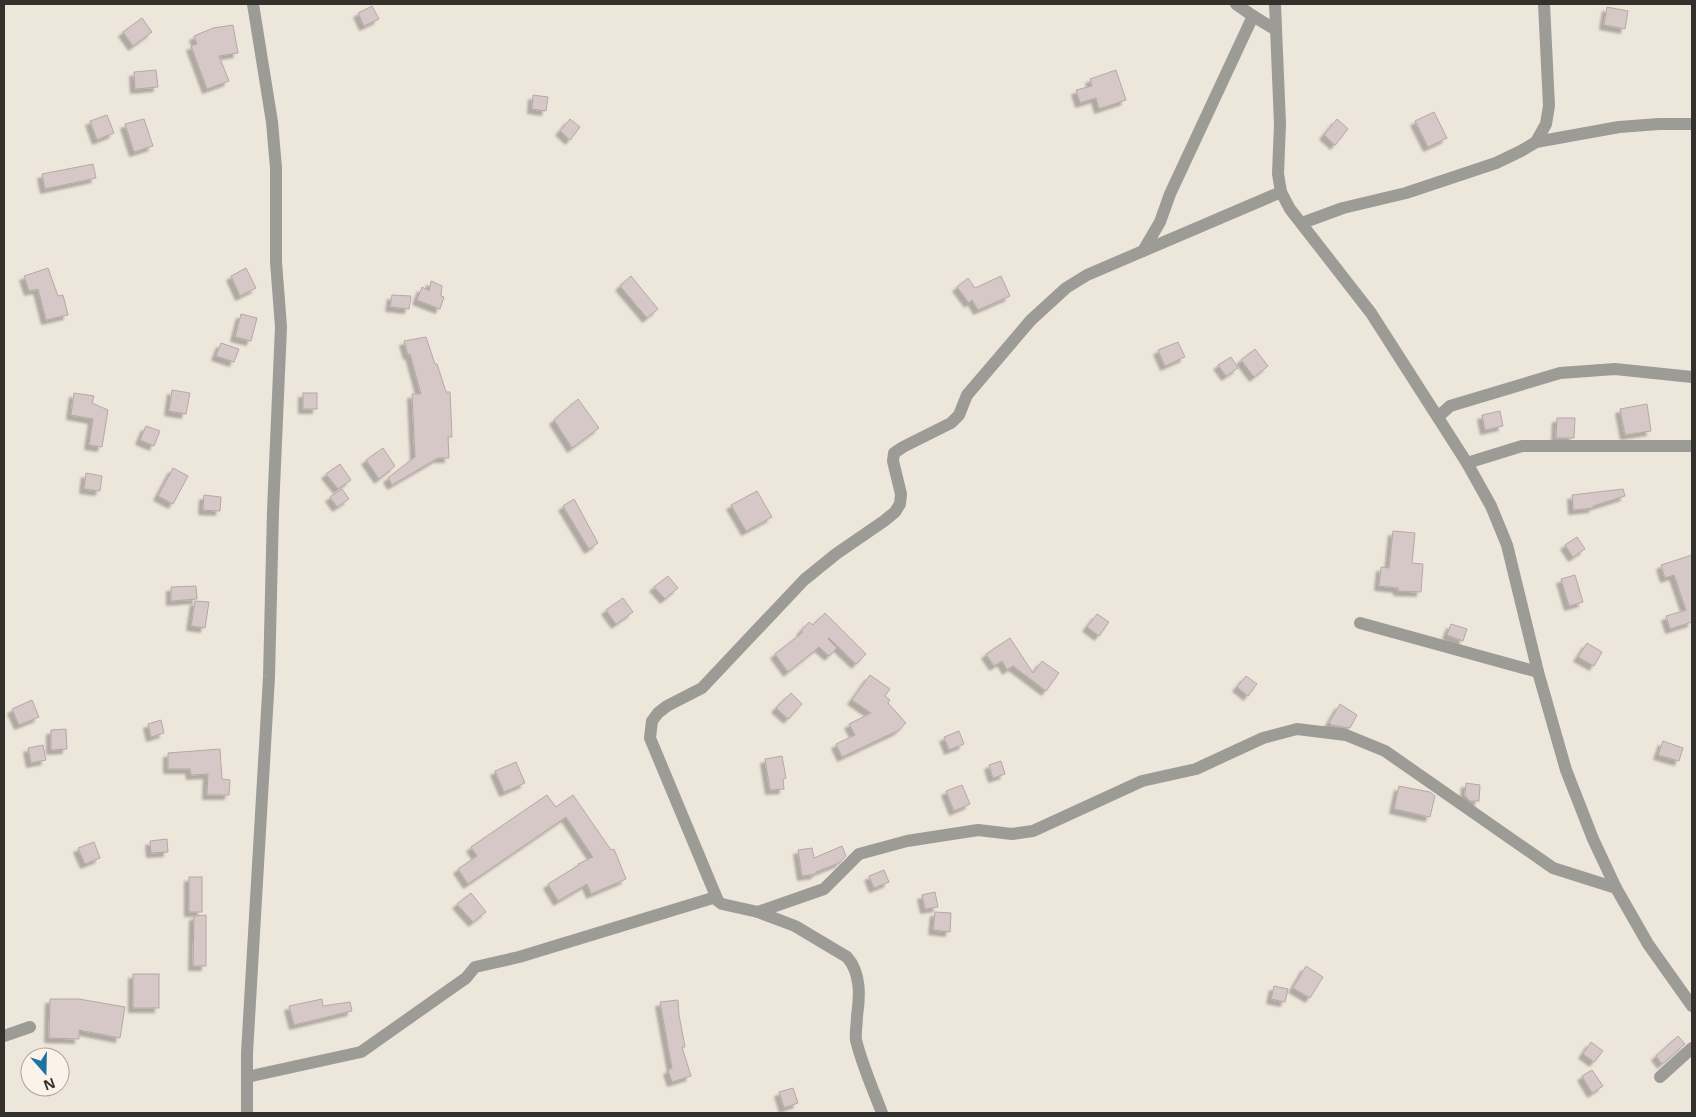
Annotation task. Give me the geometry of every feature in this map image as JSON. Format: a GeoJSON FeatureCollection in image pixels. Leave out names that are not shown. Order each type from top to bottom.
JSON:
{"type":"FeatureCollection","features":[{"type":"Feature","properties":{"kind":"street"},"geometry":{"type":"LineString","coordinates":[[248,1113],[247,1053],[269,677],[273,511],[281,327],[276,262],[276,168],[272,122],[254,4]]}},
{"type":"Feature","properties":{"kind":"street"},"geometry":{"type":"LineString","coordinates":[[1236,4],[1276,30]]}},
{"type":"Feature","properties":{"kind":"street"},"geometry":{"type":"LineString","coordinates":[[1275,4],[1280,124],[1278,174],[1281,192],[1290,209],[1371,312],[1467,463],[1491,506],[1507,545],[1538,672],[1566,770],[1593,839],[1616,888],[1648,944],[1692,1005]]}},
{"type":"Feature","properties":{"kind":"street"},"geometry":{"type":"LineString","coordinates":[[1536,142],[1546,124],[1549,106],[1544,4]]}},
{"type":"Feature","properties":{"kind":"street"},"geometry":{"type":"LineString","coordinates":[[1144,250],[1160,222],[1170,194],[1253,16]]}},
{"type":"Feature","properties":{"kind":"street"},"geometry":{"type":"LineString","coordinates":[[1302,223],[1343,208],[1406,193],[1496,163],[1536,142],[1619,127],[1692,124]]}},
{"type":"Feature","properties":{"kind":"street"},"geometry":{"type":"LineString","coordinates":[[882,1113],[856,1039],[858,986],[853,964],[847,957],[795,926],[758,912],[722,904],[716,897],[650,738],[652,721],[667,706],[702,688],[804,580],[836,554],[895,512],[900,504],[901,494],[893,461],[894,453],[952,423],[958,415],[967,394],[1031,320],[1066,288],[1087,275],[1281,192]]}},
{"type":"Feature","properties":{"kind":"street"},"geometry":{"type":"LineString","coordinates":[[1438,417],[1450,406],[1560,372],[1614,370],[1692,377]]}},
{"type":"Feature","properties":{"kind":"street"},"geometry":{"type":"LineString","coordinates":[[1467,463],[1522,446],[1692,446]]}},
{"type":"Feature","properties":{"kind":"street"},"geometry":{"type":"LineString","coordinates":[[1360,622],[1538,672]]}},
{"type":"Feature","properties":{"kind":"street"},"geometry":{"type":"LineString","coordinates":[[758,912],[824,889],[858,854],[907,841],[978,830],[1012,834],[1033,831],[1142,781],[1196,769],[1263,738],[1297,729],[1346,735],[1385,751],[1553,868],[1616,888]]}},
{"type":"Feature","properties":{"kind":"street"},"geometry":{"type":"LineString","coordinates":[[247,1077],[361,1052],[466,978],[475,967],[519,957],[716,897]]}},
{"type":"Feature","properties":{"kind":"street"},"geometry":{"type":"LineString","coordinates":[[4,1036],[30,1027]]}},
{"type":"Feature","properties":{"kind":"street"},"geometry":{"type":"LineString","coordinates":[[1660,1077],[1692,1048]]}},
{"type":"Feature","properties":{"kind":"building"},"geometry":{"type":"Polygon","coordinates":[[[372,6],[379,19],[364,26],[358,13],[372,6]]]}},
{"type":"Feature","properties":{"kind":"building"},"geometry":{"type":"Polygon","coordinates":[[[1607,7],[1628,11],[1625,29],[1604,25],[1607,7]]]}},
{"type":"Feature","properties":{"kind":"building"},"geometry":{"type":"Polygon","coordinates":[[[142,18],[152,32],[133,46],[123,32],[142,18]]]}},
{"type":"Feature","properties":{"kind":"building"},"geometry":{"type":"Polygon","coordinates":[[[233,25],[238,53],[219,56],[229,81],[207,89],[191,46],[197,44],[194,36],[213,28],[233,25]]]}},
{"type":"Feature","properties":{"kind":"building"},"geometry":{"type":"Polygon","coordinates":[[[156,70],[158,87],[135,89],[134,72],[156,70]]]}},
{"type":"Feature","properties":{"kind":"building"},"geometry":{"type":"Polygon","coordinates":[[[1116,70],[1126,100],[1099,109],[1096,98],[1080,103],[1076,90],[1092,86],[1090,79],[1116,70]]]}},
{"type":"Feature","properties":{"kind":"building"},"geometry":{"type":"Polygon","coordinates":[[[533,95],[548,97],[546,111],[532,109],[533,95]]]}},
{"type":"Feature","properties":{"kind":"building"},"geometry":{"type":"Polygon","coordinates":[[[1434,112],[1447,138],[1428,147],[1415,121],[1434,112]]]}},
{"type":"Feature","properties":{"kind":"building"},"geometry":{"type":"Polygon","coordinates":[[[107,115],[114,133],[97,140],[90,121],[107,115]]]}},
{"type":"Feature","properties":{"kind":"building"},"geometry":{"type":"Polygon","coordinates":[[[144,119],[153,146],[134,152],[125,124],[144,119]]]}},
{"type":"Feature","properties":{"kind":"building"},"geometry":{"type":"Polygon","coordinates":[[[570,119],[580,127],[570,140],[560,131],[570,119]]]}},
{"type":"Feature","properties":{"kind":"building"},"geometry":{"type":"Polygon","coordinates":[[[1337,119],[1348,129],[1335,145],[1324,135],[1337,119]]]}},
{"type":"Feature","properties":{"kind":"building"},"geometry":{"type":"Polygon","coordinates":[[[93,164],[96,178],[45,189],[42,174],[93,164]]]}},
{"type":"Feature","properties":{"kind":"building"},"geometry":{"type":"Polygon","coordinates":[[[48,268],[58,296],[63,295],[68,315],[46,320],[38,289],[29,291],[24,276],[48,268]]]}},
{"type":"Feature","properties":{"kind":"building"},"geometry":{"type":"Polygon","coordinates":[[[246,268],[256,288],[240,296],[231,276],[246,268]]]}},
{"type":"Feature","properties":{"kind":"building"},"geometry":{"type":"Polygon","coordinates":[[[631,276],[658,309],[647,318],[620,286],[631,276]]]}},
{"type":"Feature","properties":{"kind":"building"},"geometry":{"type":"Polygon","coordinates":[[[1001,276],[1010,296],[978,310],[972,300],[969,303],[957,287],[968,278],[975,288],[1001,276]]]}},
{"type":"Feature","properties":{"kind":"building"},"geometry":{"type":"Polygon","coordinates":[[[431,281],[442,286],[441,296],[444,297],[440,309],[417,300],[422,287],[429,291],[431,281]]]}},
{"type":"Feature","properties":{"kind":"building"},"geometry":{"type":"Polygon","coordinates":[[[392,295],[411,296],[409,309],[390,307],[392,295]]]}},
{"type":"Feature","properties":{"kind":"building"},"geometry":{"type":"Polygon","coordinates":[[[241,314],[257,318],[251,341],[235,337],[241,314]]]}},
{"type":"Feature","properties":{"kind":"building"},"geometry":{"type":"Polygon","coordinates":[[[426,337],[446,392],[450,392],[452,437],[448,437],[449,458],[438,458],[392,485],[388,478],[415,457],[412,394],[421,394],[410,354],[408,355],[404,341],[426,337]]]}},
{"type":"Feature","properties":{"kind":"building"},"geometry":{"type":"Polygon","coordinates":[[[1178,342],[1185,357],[1165,366],[1158,350],[1178,342]]]}},
{"type":"Feature","properties":{"kind":"building"},"geometry":{"type":"Polygon","coordinates":[[[221,343],[239,349],[234,362],[216,356],[221,343]]]}},
{"type":"Feature","properties":{"kind":"building"},"geometry":{"type":"Polygon","coordinates":[[[1255,349],[1268,366],[1254,377],[1241,360],[1255,349]]]}},
{"type":"Feature","properties":{"kind":"building"},"geometry":{"type":"Polygon","coordinates":[[[1231,357],[1238,368],[1226,376],[1218,365],[1231,357]]]}},
{"type":"Feature","properties":{"kind":"building"},"geometry":{"type":"Polygon","coordinates":[[[172,390],[190,393],[186,414],[169,411],[172,390]]]}},
{"type":"Feature","properties":{"kind":"building"},"geometry":{"type":"Polygon","coordinates":[[[74,393],[94,396],[92,403],[108,410],[102,447],[89,445],[93,419],[71,415],[74,393]]]}},
{"type":"Feature","properties":{"kind":"building"},"geometry":{"type":"Polygon","coordinates":[[[303,393],[317,393],[317,409],[303,409],[303,393]]]}},
{"type":"Feature","properties":{"kind":"building"},"geometry":{"type":"Polygon","coordinates":[[[578,399],[599,428],[572,448],[554,420],[578,399]]]}},
{"type":"Feature","properties":{"kind":"building"},"geometry":{"type":"Polygon","coordinates":[[[1647,404],[1651,431],[1625,435],[1620,409],[1647,404]]]}},
{"type":"Feature","properties":{"kind":"building"},"geometry":{"type":"Polygon","coordinates":[[[1500,411],[1503,426],[1485,430],[1482,415],[1500,411]]]}},
{"type":"Feature","properties":{"kind":"building"},"geometry":{"type":"Polygon","coordinates":[[[1557,418],[1575,418],[1574,438],[1556,438],[1557,418]]]}},
{"type":"Feature","properties":{"kind":"building"},"geometry":{"type":"Polygon","coordinates":[[[146,426],[160,431],[154,446],[140,440],[146,426]]]}},
{"type":"Feature","properties":{"kind":"building"},"geometry":{"type":"Polygon","coordinates":[[[383,448],[395,466],[379,479],[366,460],[383,448]]]}},
{"type":"Feature","properties":{"kind":"building"},"geometry":{"type":"Polygon","coordinates":[[[340,464],[351,480],[338,489],[326,474],[340,464]]]}},
{"type":"Feature","properties":{"kind":"building"},"geometry":{"type":"Polygon","coordinates":[[[173,468],[188,476],[173,504],[158,496],[173,468]]]}},
{"type":"Feature","properties":{"kind":"building"},"geometry":{"type":"Polygon","coordinates":[[[86,473],[102,476],[100,491],[84,489],[86,473]]]}},
{"type":"Feature","properties":{"kind":"building"},"geometry":{"type":"Polygon","coordinates":[[[342,489],[349,499],[337,507],[330,497],[342,489]]]}},
{"type":"Feature","properties":{"kind":"building"},"geometry":{"type":"Polygon","coordinates":[[[1623,489],[1625,496],[1593,506],[1593,508],[1573,510],[1572,495],[1623,489]]]}},
{"type":"Feature","properties":{"kind":"building"},"geometry":{"type":"Polygon","coordinates":[[[757,491],[772,517],[746,531],[731,505],[757,491]]]}},
{"type":"Feature","properties":{"kind":"building"},"geometry":{"type":"Polygon","coordinates":[[[204,495],[221,497],[220,511],[203,510],[204,495]]]}},
{"type":"Feature","properties":{"kind":"building"},"geometry":{"type":"Polygon","coordinates":[[[574,499],[598,543],[589,549],[563,506],[574,499]]]}},
{"type":"Feature","properties":{"kind":"building"},"geometry":{"type":"Polygon","coordinates":[[[1393,531],[1415,533],[1412,563],[1423,564],[1421,592],[1398,591],[1398,588],[1379,586],[1381,567],[1389,568],[1393,531]]]}},
{"type":"Feature","properties":{"kind":"building"},"geometry":{"type":"Polygon","coordinates":[[[1577,537],[1585,549],[1573,557],[1565,545],[1577,537]]]}},
{"type":"Feature","properties":{"kind":"building"},"geometry":{"type":"Polygon","coordinates":[[[1692,555],[1692,622],[1670,629],[1666,616],[1686,610],[1674,575],[1665,578],[1661,565],[1692,555]]]}},
{"type":"Feature","properties":{"kind":"building"},"geometry":{"type":"Polygon","coordinates":[[[1575,575],[1583,602],[1569,606],[1561,579],[1575,575]]]}},
{"type":"Feature","properties":{"kind":"building"},"geometry":{"type":"Polygon","coordinates":[[[668,576],[678,588],[665,599],[654,587],[668,576]]]}},
{"type":"Feature","properties":{"kind":"building"},"geometry":{"type":"Polygon","coordinates":[[[196,586],[197,599],[171,601],[171,587],[196,586]]]}},
{"type":"Feature","properties":{"kind":"building"},"geometry":{"type":"Polygon","coordinates":[[[623,598],[633,612],[616,624],[606,610],[623,598]]]}},
{"type":"Feature","properties":{"kind":"building"},"geometry":{"type":"Polygon","coordinates":[[[195,601],[209,602],[205,628],[191,626],[195,601]]]}},
{"type":"Feature","properties":{"kind":"building"},"geometry":{"type":"Polygon","coordinates":[[[825,613],[866,654],[856,664],[829,638],[837,648],[829,656],[819,647],[788,672],[775,654],[803,632],[801,631],[809,622],[813,625],[825,613]]]}},
{"type":"Feature","properties":{"kind":"building"},"geometry":{"type":"Polygon","coordinates":[[[1097,614],[1109,622],[1099,636],[1087,627],[1097,614]]]}},
{"type":"Feature","properties":{"kind":"building"},"geometry":{"type":"Polygon","coordinates":[[[1451,624],[1467,629],[1463,641],[1447,635],[1451,624]]]}},
{"type":"Feature","properties":{"kind":"building"},"geometry":{"type":"Polygon","coordinates":[[[1010,638],[1033,673],[1042,661],[1059,673],[1046,691],[1013,666],[1007,670],[1002,661],[994,666],[986,654],[1010,638]]]}},
{"type":"Feature","properties":{"kind":"building"},"geometry":{"type":"Polygon","coordinates":[[[1587,643],[1602,652],[1594,666],[1578,657],[1587,643]]]}},
{"type":"Feature","properties":{"kind":"building"},"geometry":{"type":"Polygon","coordinates":[[[870,675],[890,689],[885,696],[890,700],[888,703],[906,723],[899,730],[842,757],[836,744],[855,735],[849,724],[871,713],[852,700],[870,675]]]}},
{"type":"Feature","properties":{"kind":"building"},"geometry":{"type":"Polygon","coordinates":[[[1246,676],[1257,684],[1248,696],[1237,687],[1246,676]]]}},
{"type":"Feature","properties":{"kind":"building"},"geometry":{"type":"Polygon","coordinates":[[[791,693],[802,704],[788,719],[776,708],[791,693]]]}},
{"type":"Feature","properties":{"kind":"building"},"geometry":{"type":"Polygon","coordinates":[[[32,700],[39,717],[19,725],[12,709],[32,700]]]}},
{"type":"Feature","properties":{"kind":"building"},"geometry":{"type":"Polygon","coordinates":[[[1340,704],[1357,715],[1350,728],[1329,723],[1340,704]]]}},
{"type":"Feature","properties":{"kind":"building"},"geometry":{"type":"Polygon","coordinates":[[[161,720],[164,733],[151,737],[148,724],[161,720]]]}},
{"type":"Feature","properties":{"kind":"building"},"geometry":{"type":"Polygon","coordinates":[[[66,729],[67,749],[51,750],[51,730],[66,729]]]}},
{"type":"Feature","properties":{"kind":"building"},"geometry":{"type":"Polygon","coordinates":[[[959,731],[964,744],[949,750],[944,737],[959,731]]]}},
{"type":"Feature","properties":{"kind":"building"},"geometry":{"type":"Polygon","coordinates":[[[1663,741],[1683,748],[1679,761],[1658,755],[1663,741]]]}},
{"type":"Feature","properties":{"kind":"building"},"geometry":{"type":"Polygon","coordinates":[[[43,745],[46,760],[31,763],[28,748],[43,745]]]}},
{"type":"Feature","properties":{"kind":"building"},"geometry":{"type":"Polygon","coordinates":[[[220,749],[222,779],[230,780],[229,795],[207,795],[208,774],[191,775],[190,769],[168,769],[168,753],[220,749]]]}},
{"type":"Feature","properties":{"kind":"building"},"geometry":{"type":"Polygon","coordinates":[[[782,756],[786,778],[783,779],[784,789],[770,790],[765,759],[782,756]]]}},
{"type":"Feature","properties":{"kind":"building"},"geometry":{"type":"Polygon","coordinates":[[[1001,761],[1005,774],[993,778],[989,765],[1001,761]]]}},
{"type":"Feature","properties":{"kind":"building"},"geometry":{"type":"Polygon","coordinates":[[[516,762],[525,783],[504,792],[495,771],[516,762]]]}},
{"type":"Feature","properties":{"kind":"building"},"geometry":{"type":"Polygon","coordinates":[[[1466,783],[1480,785],[1479,801],[1470,801],[1465,796],[1466,783]]]}},
{"type":"Feature","properties":{"kind":"building"},"geometry":{"type":"Polygon","coordinates":[[[962,785],[970,804],[954,811],[946,791],[962,785]]]}},
{"type":"Feature","properties":{"kind":"building"},"geometry":{"type":"Polygon","coordinates":[[[1399,786],[1430,792],[1435,796],[1430,817],[1394,809],[1399,786]]]}},
{"type":"Feature","properties":{"kind":"building"},"geometry":{"type":"Polygon","coordinates":[[[547,795],[556,807],[573,795],[611,850],[614,849],[626,879],[591,894],[587,884],[558,901],[548,884],[578,864],[593,857],[566,817],[468,884],[458,869],[477,856],[471,847],[547,795]]]}},
{"type":"Feature","properties":{"kind":"building"},"geometry":{"type":"Polygon","coordinates":[[[167,839],[168,852],[151,853],[150,841],[167,839]]]}},
{"type":"Feature","properties":{"kind":"building"},"geometry":{"type":"Polygon","coordinates":[[[94,842],[100,858],[85,864],[78,848],[94,842]]]}},
{"type":"Feature","properties":{"kind":"building"},"geometry":{"type":"Polygon","coordinates":[[[842,846],[846,856],[839,863],[816,872],[816,874],[802,876],[798,850],[812,848],[814,858],[842,846]]]}},
{"type":"Feature","properties":{"kind":"building"},"geometry":{"type":"Polygon","coordinates":[[[884,870],[889,882],[874,888],[869,876],[884,870]]]}},
{"type":"Feature","properties":{"kind":"building"},"geometry":{"type":"Polygon","coordinates":[[[189,877],[202,877],[202,912],[189,912],[189,877]]]}},
{"type":"Feature","properties":{"kind":"building"},"geometry":{"type":"Polygon","coordinates":[[[935,892],[938,907],[925,909],[922,895],[935,892]]]}},
{"type":"Feature","properties":{"kind":"building"},"geometry":{"type":"Polygon","coordinates":[[[471,893],[486,912],[473,922],[457,904],[471,893]]]}},
{"type":"Feature","properties":{"kind":"building"},"geometry":{"type":"Polygon","coordinates":[[[935,912],[951,913],[950,932],[933,930],[935,912]]]}},
{"type":"Feature","properties":{"kind":"building"},"geometry":{"type":"Polygon","coordinates":[[[206,915],[206,966],[193,966],[194,916],[206,915]]]}},
{"type":"Feature","properties":{"kind":"building"},"geometry":{"type":"Polygon","coordinates":[[[1306,966],[1323,977],[1310,998],[1293,988],[1306,966]]]}},
{"type":"Feature","properties":{"kind":"building"},"geometry":{"type":"Polygon","coordinates":[[[133,974],[159,974],[159,1008],[133,1008],[133,974]]]}},
{"type":"Feature","properties":{"kind":"building"},"geometry":{"type":"Polygon","coordinates":[[[1274,986],[1288,989],[1285,1002],[1271,999],[1274,986]]]}},
{"type":"Feature","properties":{"kind":"building"},"geometry":{"type":"Polygon","coordinates":[[[50,999],[79,999],[125,1007],[120,1038],[79,1030],[79,1039],[49,1038],[50,999]]]}},
{"type":"Feature","properties":{"kind":"building"},"geometry":{"type":"Polygon","coordinates":[[[322,999],[323,1006],[350,1002],[352,1011],[294,1025],[289,1006],[322,999]]]}},
{"type":"Feature","properties":{"kind":"building"},"geometry":{"type":"Polygon","coordinates":[[[678,1000],[685,1047],[682,1047],[691,1076],[672,1082],[668,1070],[672,1068],[660,1002],[678,1000]]]}},
{"type":"Feature","properties":{"kind":"building"},"geometry":{"type":"Polygon","coordinates":[[[1678,1036],[1685,1044],[1662,1064],[1656,1056],[1678,1036]]]}},
{"type":"Feature","properties":{"kind":"building"},"geometry":{"type":"Polygon","coordinates":[[[1591,1042],[1603,1051],[1594,1062],[1583,1054],[1591,1042]]]}},
{"type":"Feature","properties":{"kind":"building"},"geometry":{"type":"Polygon","coordinates":[[[1592,1070],[1603,1086],[1592,1093],[1582,1076],[1592,1070]]]}},
{"type":"Feature","properties":{"kind":"building"},"geometry":{"type":"Polygon","coordinates":[[[793,1088],[798,1103],[784,1108],[779,1092],[793,1088]]]}}]}
